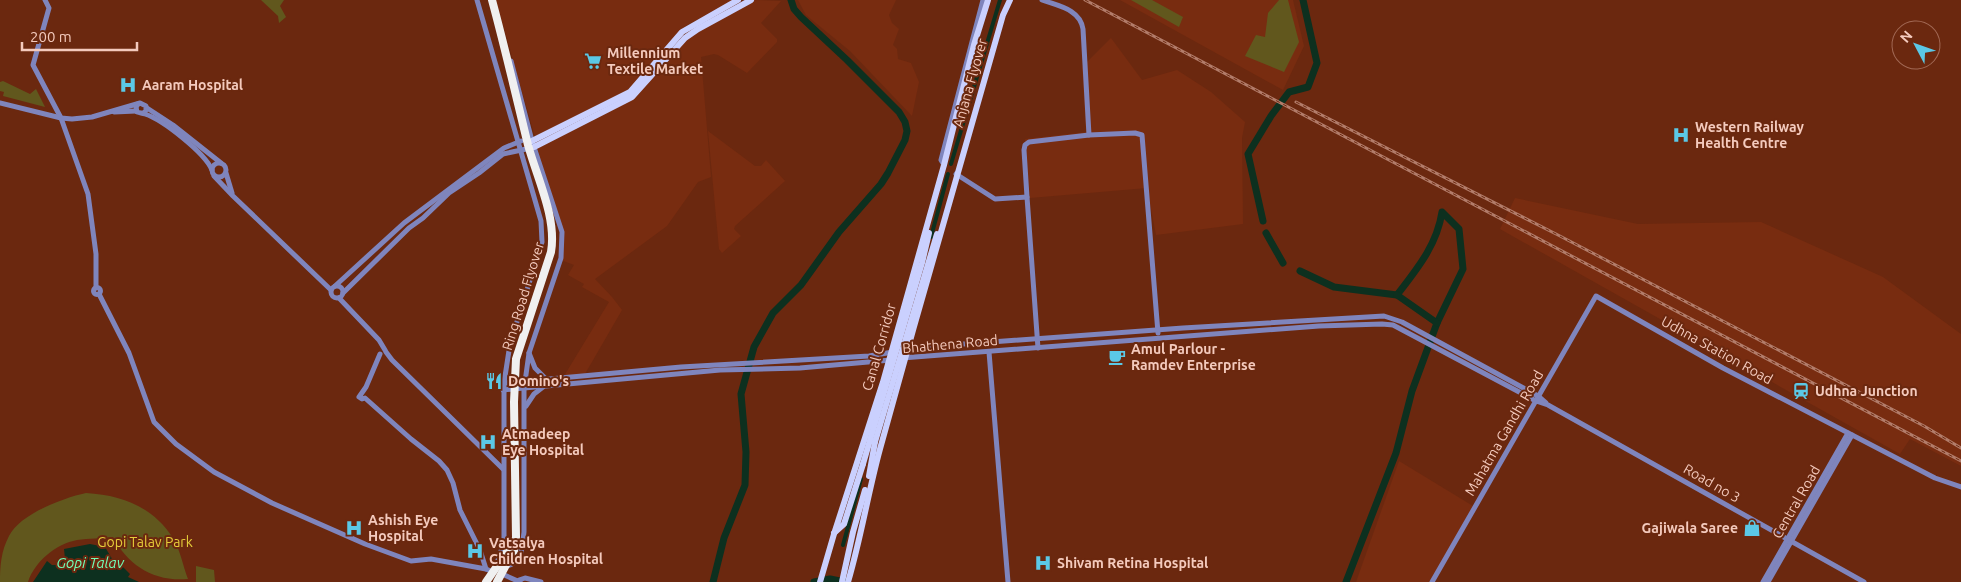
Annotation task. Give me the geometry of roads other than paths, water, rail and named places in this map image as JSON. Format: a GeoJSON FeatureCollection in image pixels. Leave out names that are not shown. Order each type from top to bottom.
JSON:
{"type":"FeatureCollection","features":[{"type":"Feature","properties":{"kind":"highway","name":"Ring Road Flyover"},"geometry":{"type":"LineString","coordinates":[[487,0],[510,83],[524,147],[546,223],[548,240],[512,358],[509,379],[511,549]]}},
{"type":"Feature","properties":{"kind":"highway","name":"Ring Road Flyover"},"geometry":{"type":"LineString","coordinates":[[493,0],[528,145],[551,222],[553,240],[551,252],[516,358],[514,402],[516,537],[511,549]]}},
{"type":"Feature","properties":{"kind":"highway"},"geometry":{"type":"LineString","coordinates":[[486,582],[511,549]]}},
{"type":"Feature","properties":{"kind":"highway"},"geometry":{"type":"LineString","coordinates":[[496,570],[497,582]]}},
{"type":"Feature","properties":{"kind":"main road"},"geometry":{"type":"LineString","coordinates":[[533,144],[630,92],[682,32],[738,0]]}},
{"type":"Feature","properties":{"kind":"main road"},"geometry":{"type":"LineString","coordinates":[[533,144],[632,96],[685,38],[751,0]]}},
{"type":"Feature","properties":{"kind":"main road","name":"Anjana Flyover"},"geometry":{"type":"LineString","coordinates":[[944,165],[974,45],[988,0]]}},
{"type":"Feature","properties":{"kind":"main road","name":"Anjana Flyover"},"geometry":{"type":"LineString","coordinates":[[956,177],[1003,15],[1010,0]]}},
{"type":"Feature","properties":{"kind":"main road","name":"Canal Corridor"},"geometry":{"type":"LineString","coordinates":[[820,582],[888,360],[944,165]]}},
{"type":"Feature","properties":{"kind":"main road"},"geometry":{"type":"LineString","coordinates":[[834,534],[844,524],[863,464],[922,262],[941,189],[941,173]]}},
{"type":"Feature","properties":{"kind":"main road"},"geometry":{"type":"LineString","coordinates":[[848,582],[853,532],[859,516],[875,442],[949,191],[956,177]]}},
{"type":"Feature","properties":{"kind":"main road"},"geometry":{"type":"LineString","coordinates":[[842,582],[849,570],[859,537],[874,473],[956,177]]}},
{"type":"Feature","properties":{"kind":"main road"},"geometry":{"type":"LineString","coordinates":[[853,532],[859,537]]}},
{"type":"Feature","properties":{"kind":"street"},"geometry":{"type":"LineString","coordinates":[[45,0],[49,8],[33,65],[61,118],[88,194],[96,254],[96,288],[94,293],[99,294],[129,353],[154,422],[172,440],[214,472],[272,502],[365,544],[418,561],[431,559],[496,570],[520,581],[525,578],[541,582]]}},
{"type":"Feature","properties":{"kind":"street"},"geometry":{"type":"LineString","coordinates":[[477,0],[541,221],[542,242],[510,344],[503,390],[504,542],[496,570]]}},
{"type":"Feature","properties":{"kind":"street"},"geometry":{"type":"LineString","coordinates":[[493,0],[533,144],[562,232],[561,258],[529,353],[524,389],[523,542],[518,561],[513,565],[496,570]]}},
{"type":"Feature","properties":{"kind":"street"},"geometry":{"type":"LineString","coordinates":[[944,165],[940,160],[983,0]]}},
{"type":"Feature","properties":{"kind":"street"},"geometry":{"type":"LineString","coordinates":[[1042,0],[1071,11],[1082,21],[1089,135]]}},
{"type":"Feature","properties":{"kind":"street"},"geometry":{"type":"LineString","coordinates":[[0,103],[61,118],[81,118],[137,108],[143,103],[145,110],[208,161],[214,176],[233,196],[333,288],[341,288],[341,295],[379,340],[383,353],[503,469]]}},
{"type":"Feature","properties":{"kind":"street"},"geometry":{"type":"LineString","coordinates":[[137,108],[140,114],[145,110]]}},
{"type":"Feature","properties":{"kind":"street"},"geometry":{"type":"LineString","coordinates":[[145,110],[173,125],[225,166],[233,196]]}},
{"type":"Feature","properties":{"kind":"street"},"geometry":{"type":"LineString","coordinates":[[1038,348],[1024,150],[1027,143],[1089,135],[1135,133],[1143,138],[1158,339]]}},
{"type":"Feature","properties":{"kind":"street"},"geometry":{"type":"LineString","coordinates":[[519,141],[533,144],[503,154],[449,193],[423,218],[409,228],[341,295],[333,297],[333,288],[404,223],[498,152],[519,141]]}},
{"type":"Feature","properties":{"kind":"street"},"geometry":{"type":"LineString","coordinates":[[212,170],[216,164],[221,163]]}},
{"type":"Feature","properties":{"kind":"street"},"geometry":{"type":"LineString","coordinates":[[214,176],[221,178],[226,173]]}},
{"type":"Feature","properties":{"kind":"street"},"geometry":{"type":"LineString","coordinates":[[956,177],[995,199],[1027,197]]}},
{"type":"Feature","properties":{"kind":"street","name":"Mahatma Gandhi Road"},"geometry":{"type":"LineString","coordinates":[[1432,582],[1596,296]]}},
{"type":"Feature","properties":{"kind":"street","name":"Udhna Station Road"},"geometry":{"type":"LineString","coordinates":[[1596,296],[1723,368],[1935,478],[1961,487]]}},
{"type":"Feature","properties":{"kind":"street","name":"Bhathena Road"},"geometry":{"type":"LineString","coordinates":[[503,390],[524,389],[546,382],[601,382],[775,361],[869,356],[909,349],[1157,330],[1379,316],[1390,317],[1401,324]]}},
{"type":"Feature","properties":{"kind":"street","name":"Bhathena Road"},"geometry":{"type":"LineString","coordinates":[[728,367],[800,368],[1320,326],[1401,324]]}},
{"type":"Feature","properties":{"kind":"street","name":"Road no 3"},"geometry":{"type":"LineString","coordinates":[[1401,324],[1864,582]]}},
{"type":"Feature","properties":{"kind":"street"},"geometry":{"type":"LineString","coordinates":[[989,352],[1008,582]]}},
{"type":"Feature","properties":{"kind":"street"},"geometry":{"type":"LineString","coordinates":[[383,353],[364,395],[447,470],[453,483],[460,510],[480,550],[496,570]]}},
{"type":"Feature","properties":{"kind":"street"},"geometry":{"type":"LineString","coordinates":[[529,353],[535,368],[546,382]]}},
{"type":"Feature","properties":{"kind":"street"},"geometry":{"type":"LineString","coordinates":[[504,383],[546,382]]}},
{"type":"Feature","properties":{"kind":"street"},"geometry":{"type":"LineString","coordinates":[[524,410],[527,401],[546,382]]}},
{"type":"Feature","properties":{"kind":"street","name":"Central Road"},"geometry":{"type":"LineString","coordinates":[[1763,582],[1850,434]]}},
{"type":"Feature","properties":{"kind":"street","name":"Central Road"},"geometry":{"type":"LineString","coordinates":[[1768,582],[1789,540]]}},
{"type":"Feature","properties":{"kind":"water","name":"Gopi Talav"},"geometry":{"type":"Polygon","coordinates":[[[90,544],[105,547],[114,562],[117,561],[130,574],[128,577],[139,582],[33,582],[47,561],[52,565],[58,565],[65,559],[64,549],[90,544]]]}},
{"type":"Feature","properties":{"kind":"waterway"},"geometry":{"type":"LineString","coordinates":[[713,582],[724,538],[745,485],[746,452],[741,394],[754,347],[773,313],[801,285],[839,232],[881,184],[905,140],[907,131],[905,122],[899,112],[801,17],[794,9],[791,0]]}},
{"type":"Feature","properties":{"kind":"waterway"},"geometry":{"type":"LineString","coordinates":[[951,164],[1000,0]]}},
{"type":"Feature","properties":{"kind":"waterway"},"geometry":{"type":"LineString","coordinates":[[1263,221],[1248,154],[1271,116],[1289,92],[1308,87],[1317,63],[1303,0]]}},
{"type":"Feature","properties":{"kind":"waterway"},"geometry":{"type":"LineString","coordinates":[[931,237],[948,174]]}},
{"type":"Feature","properties":{"kind":"waterway"},"geometry":{"type":"LineString","coordinates":[[1300,271],[1334,287],[1397,295],[1419,266],[1431,246],[1442,212],[1459,229],[1463,269],[1437,323],[1412,391],[1396,453],[1346,582]]}},
{"type":"Feature","properties":{"kind":"waterway"},"geometry":{"type":"LineString","coordinates":[[1266,233],[1283,263]]}},
{"type":"Feature","properties":{"kind":"waterway"},"geometry":{"type":"LineString","coordinates":[[1397,295],[1437,323]]}},
{"type":"Feature","properties":{"kind":"waterway"},"geometry":{"type":"LineString","coordinates":[[843,545],[861,479]]}},
{"type":"Feature","properties":{"kind":"waterway"},"geometry":{"type":"LineString","coordinates":[[814,582],[830,579],[845,582]]}},
{"type":"Feature","properties":{"kind":"railway"},"geometry":{"type":"LineString","coordinates":[[1085,0],[1961,461]]}},
{"type":"Feature","properties":{"kind":"railway"},"geometry":{"type":"LineString","coordinates":[[1296,102],[1558,235],[1924,426],[1961,448]]}},
{"type":"Feature","properties":{"kind":"place","name":"Millennium Textile Market"},"geometry":{"type":"Point","coordinates":[593,61]}},
{"type":"Feature","properties":{"kind":"place","name":"Aaram Hospital"},"geometry":{"type":"Point","coordinates":[128,85]}},
{"type":"Feature","properties":{"kind":"place","name":"Western Railway Health Centre"},"geometry":{"type":"Point","coordinates":[1681,135]}},
{"type":"Feature","properties":{"kind":"place","name":"Amul Parlour - Ramdev Enterprise"},"geometry":{"type":"Point","coordinates":[1117,357]}},
{"type":"Feature","properties":{"kind":"place","name":"Domino's"},"geometry":{"type":"Point","coordinates":[494,381]}},
{"type":"Feature","properties":{"kind":"place","name":"Udhna Junction"},"geometry":{"type":"Point","coordinates":[1801,391]}},
{"type":"Feature","properties":{"kind":"place","name":"Atmadeep Eye Hospital"},"geometry":{"type":"Point","coordinates":[488,442]}},
{"type":"Feature","properties":{"kind":"place","name":"Ashish Eye Hospital"},"geometry":{"type":"Point","coordinates":[354,528]}},
{"type":"Feature","properties":{"kind":"place","name":"Gajiwala Saree"},"geometry":{"type":"Point","coordinates":[1752,528]}},
{"type":"Feature","properties":{"kind":"place","name":"Vatsalya Children Hospital"},"geometry":{"type":"Point","coordinates":[475,551]}},
{"type":"Feature","properties":{"kind":"place","name":"Shivam Retina Hospital"},"geometry":{"type":"Point","coordinates":[1043,563]}},
{"type":"Feature","properties":{"kind":"park label","name":"Gopi Talav Park"},"geometry":{"type":"Point","coordinates":[145,542]}}]}
